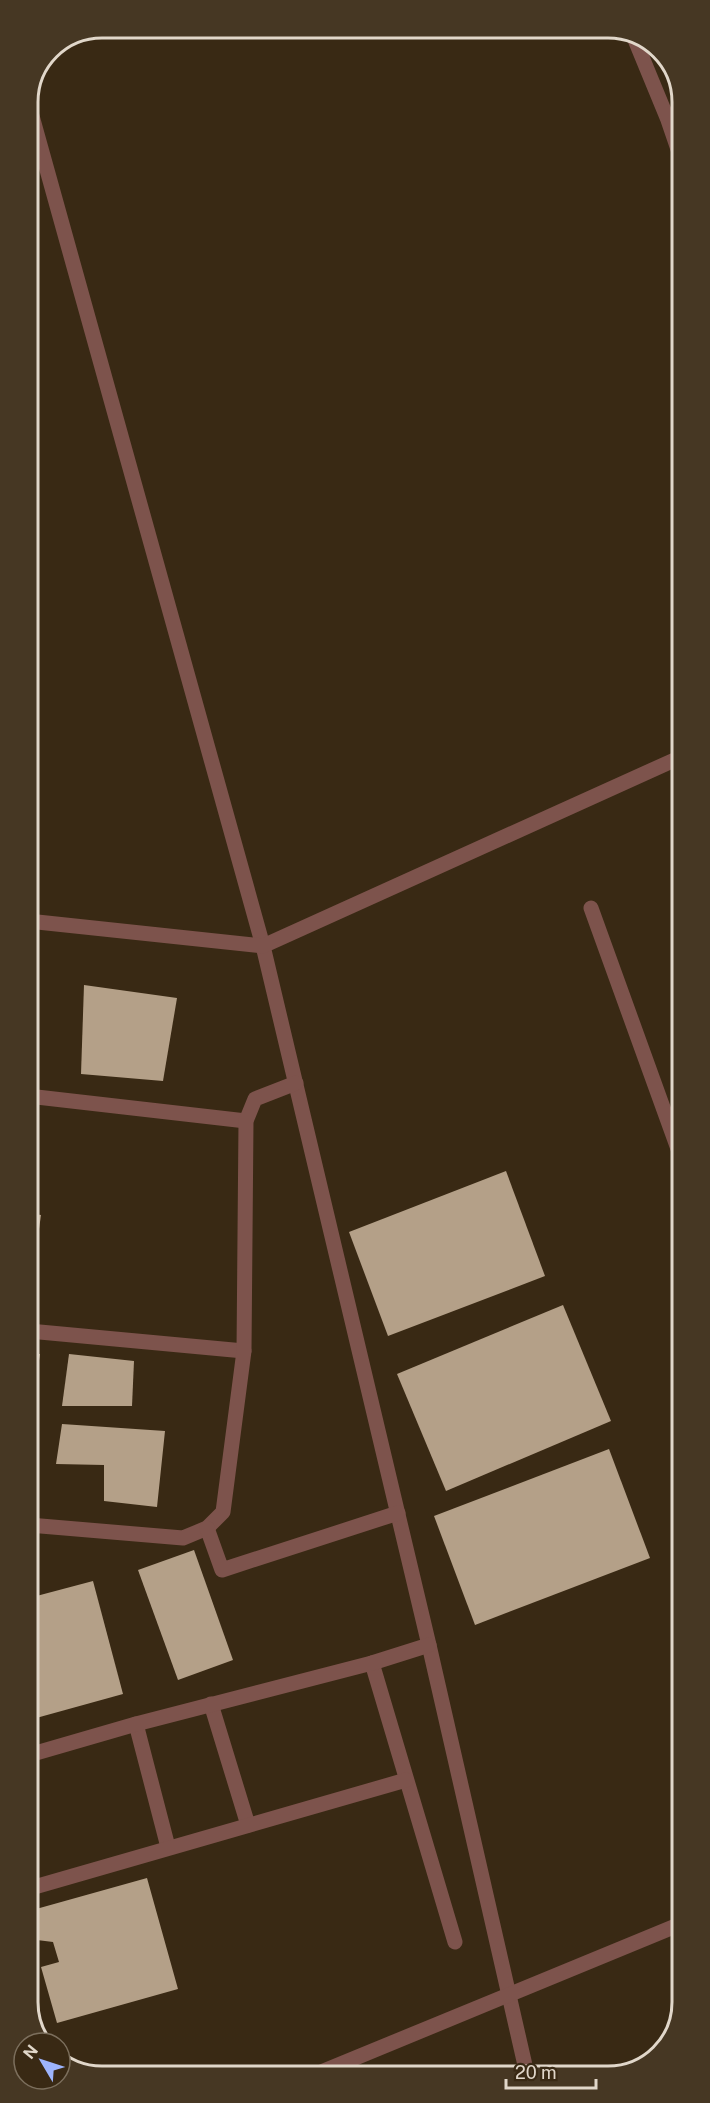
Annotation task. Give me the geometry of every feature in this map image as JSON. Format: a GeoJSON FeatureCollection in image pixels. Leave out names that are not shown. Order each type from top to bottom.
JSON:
{"type":"FeatureCollection","features":[{"type":"Feature","properties":{"kind":"street"},"geometry":{"type":"LineString","coordinates":[[637,44],[672,132]]}},
{"type":"Feature","properties":{"kind":"street"},"geometry":{"type":"LineString","coordinates":[[38,138],[263,946],[429,1645],[525,2066]]}},
{"type":"Feature","properties":{"kind":"street"},"geometry":{"type":"LineString","coordinates":[[38,922],[263,946],[672,761]]}},
{"type":"Feature","properties":{"kind":"street"},"geometry":{"type":"LineString","coordinates":[[591,908],[672,1132]]}},
{"type":"Feature","properties":{"kind":"street"},"geometry":{"type":"LineString","coordinates":[[38,1526],[183,1538],[207,1528],[223,1512],[244,1350],[246,1121],[255,1099],[296,1083]]}},
{"type":"Feature","properties":{"kind":"street"},"geometry":{"type":"LineString","coordinates":[[38,1097],[246,1121]]}},
{"type":"Feature","properties":{"kind":"street"},"geometry":{"type":"LineString","coordinates":[[38,1332],[244,1350]]}},
{"type":"Feature","properties":{"kind":"street"},"geometry":{"type":"LineString","coordinates":[[207,1528],[222,1570],[398,1513]]}},
{"type":"Feature","properties":{"kind":"street"},"geometry":{"type":"LineString","coordinates":[[38,1752],[136,1724],[372,1663],[429,1645]]}},
{"type":"Feature","properties":{"kind":"street"},"geometry":{"type":"LineString","coordinates":[[372,1663],[455,1942]]}},
{"type":"Feature","properties":{"kind":"street"},"geometry":{"type":"LineString","coordinates":[[211,1704],[248,1825]]}},
{"type":"Feature","properties":{"kind":"street"},"geometry":{"type":"LineString","coordinates":[[136,1724],[168,1847]]}},
{"type":"Feature","properties":{"kind":"street"},"geometry":{"type":"LineString","coordinates":[[38,1886],[406,1780]]}},
{"type":"Feature","properties":{"kind":"street"},"geometry":{"type":"LineString","coordinates":[[337,2065],[672,1928]]}},
{"type":"Feature","properties":{"kind":"building"},"geometry":{"type":"Polygon","coordinates":[[[84,985],[177,998],[163,1081],[81,1074],[84,985]]]}},
{"type":"Feature","properties":{"kind":"building"},"geometry":{"type":"Polygon","coordinates":[[[506,1171],[545,1276],[388,1336],[349,1232],[506,1171]]]}},
{"type":"Feature","properties":{"kind":"building"},"geometry":{"type":"Polygon","coordinates":[[[38,1215],[41,1215],[38,1236],[38,1215]]]}},
{"type":"Feature","properties":{"kind":"building"},"geometry":{"type":"Polygon","coordinates":[[[563,1305],[611,1421],[446,1491],[397,1374],[563,1305]]]}},
{"type":"Feature","properties":{"kind":"building"},"geometry":{"type":"Polygon","coordinates":[[[69,1354],[134,1361],[132,1406],[62,1406],[69,1354]]]}},
{"type":"Feature","properties":{"kind":"building"},"geometry":{"type":"Polygon","coordinates":[[[62,1424],[165,1431],[157,1507],[104,1501],[104,1465],[56,1464],[62,1424]]]}},
{"type":"Feature","properties":{"kind":"building"},"geometry":{"type":"Polygon","coordinates":[[[609,1449],[650,1558],[475,1625],[434,1516],[609,1449]]]}},
{"type":"Feature","properties":{"kind":"building"},"geometry":{"type":"Polygon","coordinates":[[[194,1550],[233,1660],[178,1680],[138,1570],[194,1550]]]}},
{"type":"Feature","properties":{"kind":"building"},"geometry":{"type":"Polygon","coordinates":[[[93,1581],[123,1694],[38,1718],[38,1596],[93,1581]]]}},
{"type":"Feature","properties":{"kind":"building"},"geometry":{"type":"Polygon","coordinates":[[[147,1878],[178,1989],[57,2023],[41,1967],[59,1962],[53,1942],[38,1940],[38,1908],[147,1878]]]}}]}
